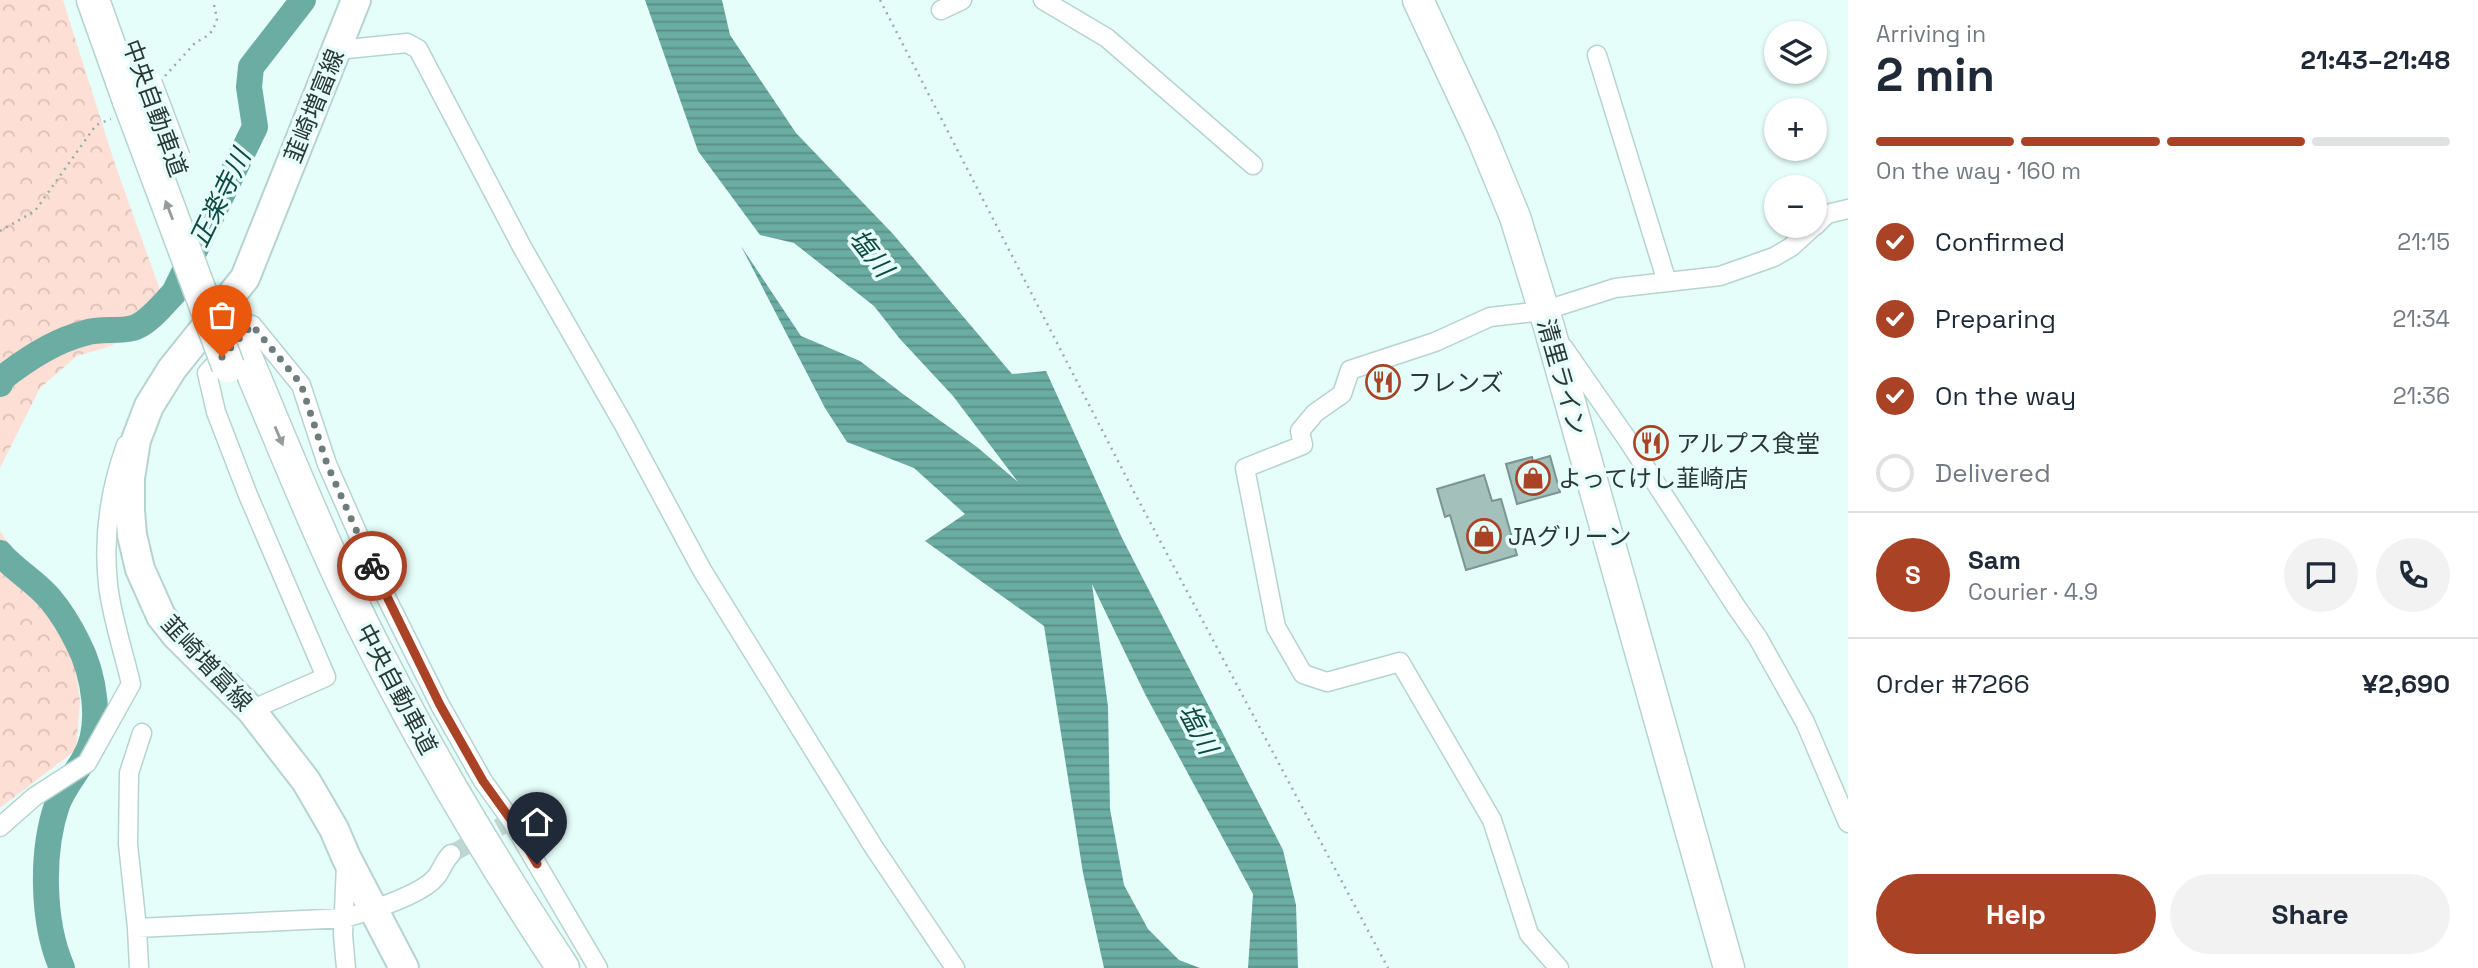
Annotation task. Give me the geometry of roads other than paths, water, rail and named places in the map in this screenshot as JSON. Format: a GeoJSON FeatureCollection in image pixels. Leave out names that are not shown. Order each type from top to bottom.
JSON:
{"type":"FeatureCollection","features":[{"type":"Feature","properties":{"kind":"highway","name":"中央自動車道"},"geometry":{"type":"LineString","coordinates":[[93,0],[138,93],[299,534],[366,672],[450,827],[537,968]]}},
{"type":"Feature","properties":{"kind":"highway","name":"中央自動車道"},"geometry":{"type":"LineString","coordinates":[[116,0],[138,93]]}},
{"type":"Feature","properties":{"kind":"highway","name":"清里ライン"},"geometry":{"type":"LineString","coordinates":[[1418,0],[1482,137],[1515,217],[1729,968]]}},
{"type":"Feature","properties":{"kind":"highway","name":"中央自動車道"},"geometry":{"type":"LineString","coordinates":[[236,358],[383,665],[466,817],[564,968]]}},
{"type":"Feature","properties":{"kind":"main road","name":"韮崎増富線"},"geometry":{"type":"LineString","coordinates":[[356,0],[245,278],[172,369],[149,406],[136,440],[130,478],[130,510],[139,569],[161,616],[176,635],[251,710],[306,781],[376,909],[404,968]]}},
{"type":"Feature","properties":{"kind":"street"},"geometry":{"type":"LineString","coordinates":[[941,10],[962,0]]}},
{"type":"Feature","properties":{"kind":"street"},"geometry":{"type":"LineString","coordinates":[[1043,0],[1107,38],[1253,165]]}},
{"type":"Feature","properties":{"kind":"street"},"geometry":{"type":"LineString","coordinates":[[337,50],[407,43],[418,49],[522,247],[624,425],[702,570],[873,846],[956,968]]}},
{"type":"Feature","properties":{"kind":"street"},"geometry":{"type":"LineString","coordinates":[[1597,55],[1667,282]]}},
{"type":"Feature","properties":{"kind":"street"},"geometry":{"type":"LineString","coordinates":[[1827,214],[1848,209]]}},
{"type":"Feature","properties":{"kind":"street"},"geometry":{"type":"LineString","coordinates":[[1559,968],[1529,934],[1492,820],[1400,662],[1326,682],[1303,674],[1276,626],[1245,468],[1303,445],[1300,431],[1315,413],[1342,394],[1350,370],[1435,342],[1490,317],[1546,319],[1615,288],[1720,276],[1774,257],[1801,238]]}},
{"type":"Feature","properties":{"kind":"street"},"geometry":{"type":"LineString","coordinates":[[1546,319],[1758,638],[1805,722],[1848,823]]}},
{"type":"Feature","properties":{"kind":"street"},"geometry":{"type":"LineString","coordinates":[[251,710],[326,677],[248,495],[216,412],[206,373],[252,325],[301,384],[327,464],[384,593],[440,705],[483,781],[598,968]]}},
{"type":"Feature","properties":{"kind":"street"},"geometry":{"type":"LineString","coordinates":[[0,827],[34,797],[87,763],[131,684],[108,584],[108,521],[114,476],[128,440],[136,440]]}},
{"type":"Feature","properties":{"kind":"street"},"geometry":{"type":"LineString","coordinates":[[139,968],[128,844],[130,772],[142,733]]}},
{"type":"Feature","properties":{"kind":"street"},"geometry":{"type":"LineString","coordinates":[[137,928],[345,918],[376,909],[428,885],[451,854]]}},
{"type":"Feature","properties":{"kind":"street"},"geometry":{"type":"LineString","coordinates":[[346,857],[346,968]]}},
{"type":"Feature","properties":{"kind":"water","name":"塩川"},"geometry":{"type":"Polygon","coordinates":[[[645,0],[722,0],[730,35],[796,133],[893,234],[1012,374],[1046,371],[1122,538],[1283,850],[1296,905],[1298,968],[1248,968],[1253,894],[1145,694],[1092,584],[1108,707],[1110,809],[1124,885],[1148,929],[1179,960],[1200,968],[1104,968],[1083,873],[1044,626],[925,541],[965,514],[914,468],[847,442],[825,408],[741,246],[801,336],[860,361],[977,447],[1018,482],[953,396],[900,339],[874,306],[794,243],[760,235],[698,151],[645,0]]]}},
{"type":"Feature","properties":{"kind":"waterway","name":"正楽寺川"},"geometry":{"type":"LineString","coordinates":[[0,384],[0,380],[19,365],[73,336],[139,326],[174,293],[255,127],[249,87],[251,67],[303,0]]}},
{"type":"Feature","properties":{"kind":"waterway","name":"正楽寺川"},"geometry":{"type":"LineString","coordinates":[[0,553],[55,605],[83,654],[92,684],[94,732],[84,759],[57,805],[48,844],[47,909],[55,950],[62,968]]}},
{"type":"Feature","properties":{"kind":"tunnel"},"geometry":{"type":"LineString","coordinates":[[451,854],[505,824]]}},
{"type":"Feature","properties":{"kind":"place","name":"フレンズ"},"geometry":{"type":"Point","coordinates":[1383,382]}},
{"type":"Feature","properties":{"kind":"place","name":"アルプス食堂"},"geometry":{"type":"Point","coordinates":[1651,443]}},
{"type":"Feature","properties":{"kind":"place","name":"よってけし韮崎店"},"geometry":{"type":"Point","coordinates":[1533,478]}},
{"type":"Feature","properties":{"kind":"place","name":"JAグリーン"},"geometry":{"type":"Point","coordinates":[1484,536]}}]}
